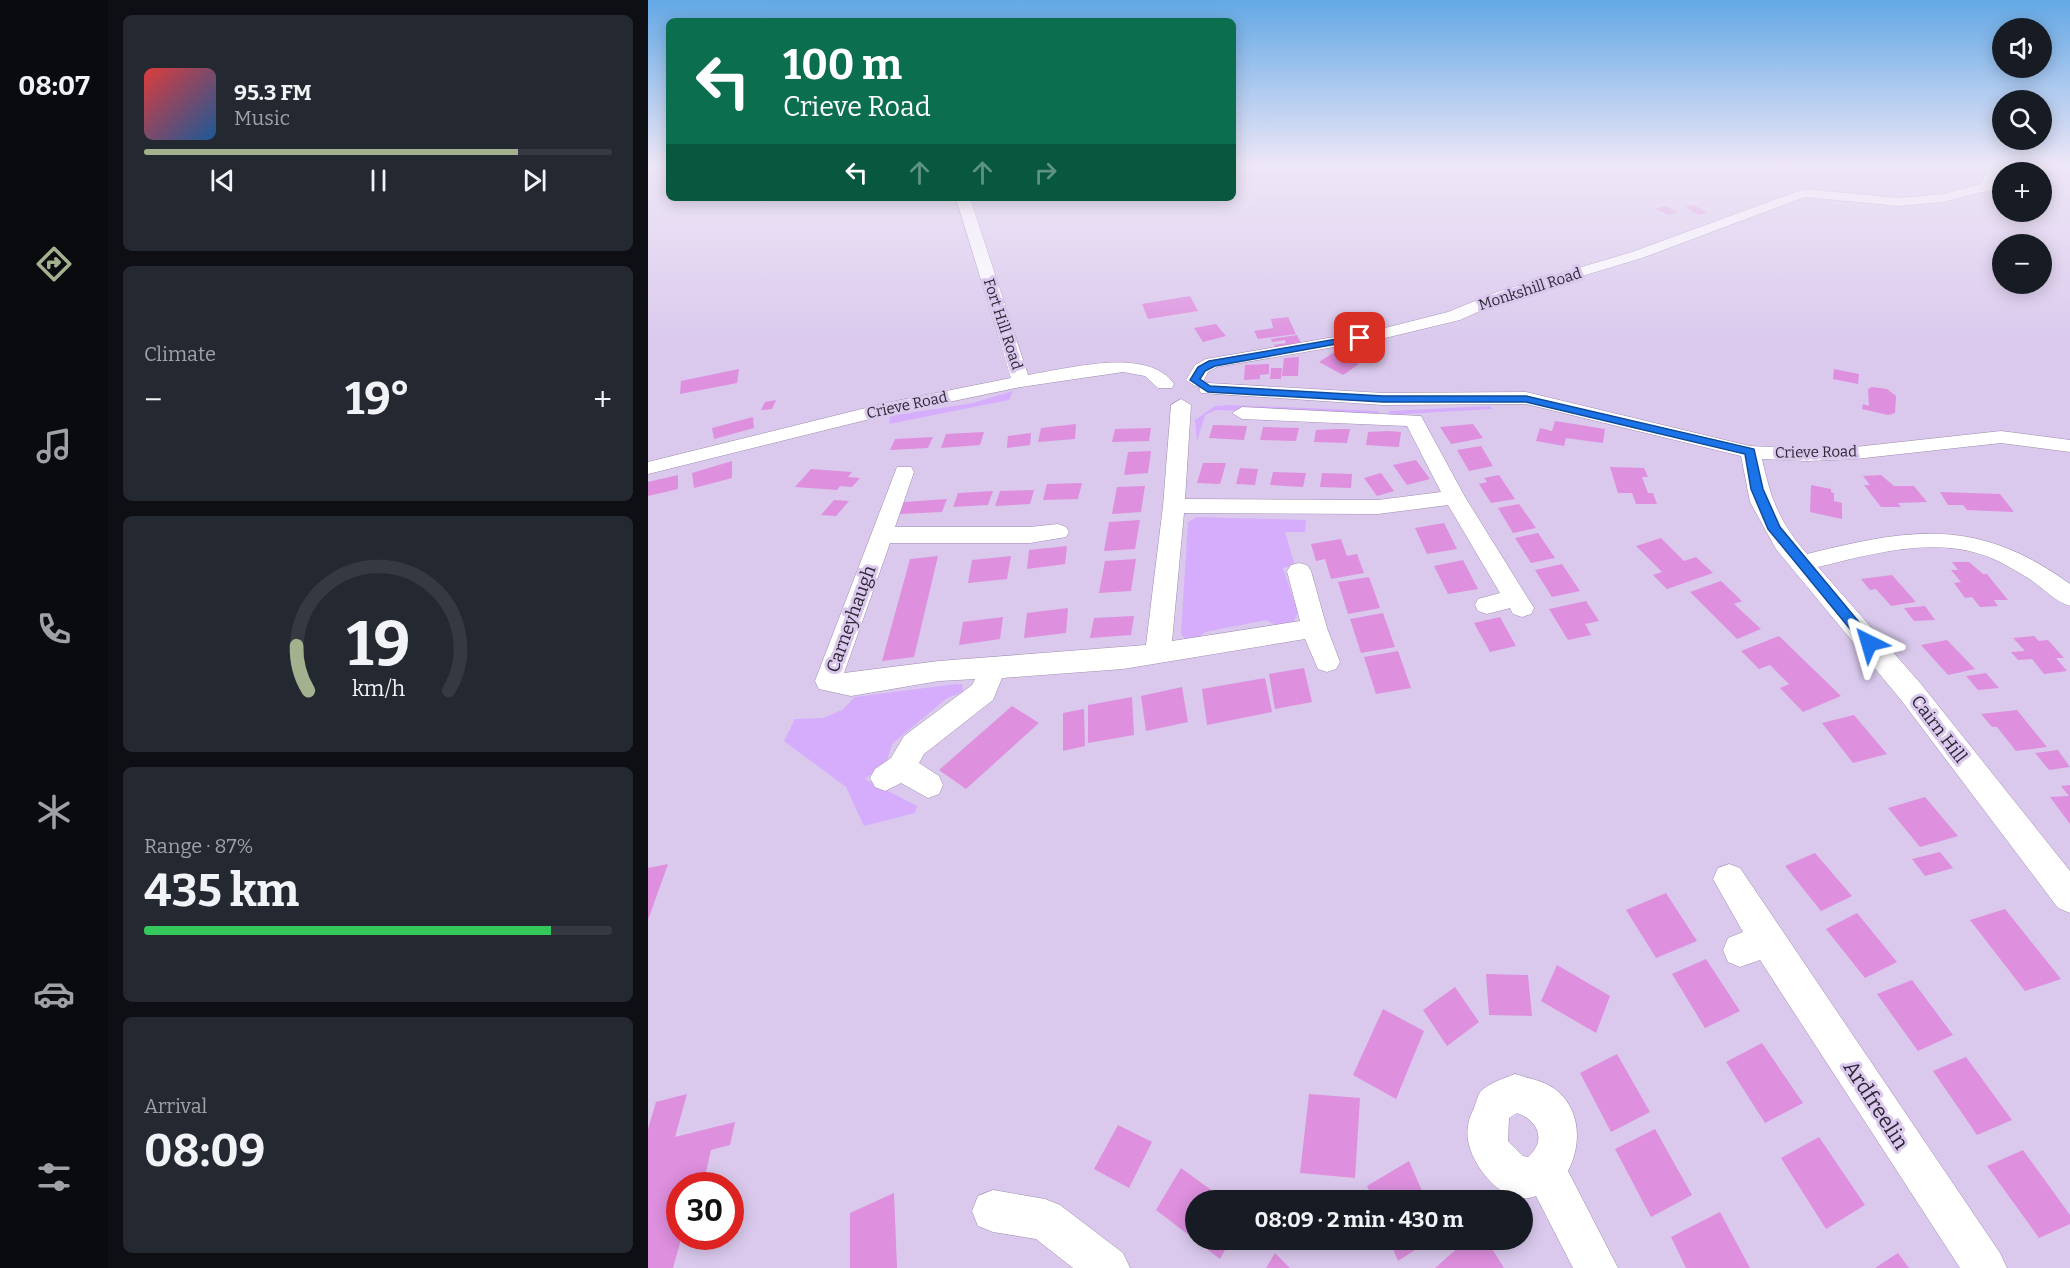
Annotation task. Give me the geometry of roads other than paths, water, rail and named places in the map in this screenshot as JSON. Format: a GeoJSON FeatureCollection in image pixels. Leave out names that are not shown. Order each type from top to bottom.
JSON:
{"type":"FeatureCollection","features":[{"type":"Feature","properties":{"kind":"street","name":"Fort Hill Road"},"geometry":{"type":"LineString","coordinates":[[972,226],[1021,381]]}},
{"type":"Feature","properties":{"kind":"street","name":"Monkshill Road"},"geometry":{"type":"LineString","coordinates":[[1201,384],[1202,369],[1212,363],[1382,334],[1454,316],[1503,295],[1637,255],[1716,226]]}},
{"type":"Feature","properties":{"kind":"street","name":"Crieve Road"},"geometry":{"type":"LineString","coordinates":[[648,468],[886,409],[1021,381],[1123,367],[1151,372],[1165,384],[1180,379],[1201,384],[1383,399],[1526,399],[1750,452],[1806,455],[1855,453],[2001,436],[2070,446]]}},
{"type":"Feature","properties":{"kind":"street"},"geometry":{"type":"LineString","coordinates":[[1165,384],[1158,392],[1158,397],[1167,404],[1181,405],[1197,401],[1201,384]]}},
{"type":"Feature","properties":{"kind":"street"},"geometry":{"type":"LineString","coordinates":[[1158,654],[1174,506],[1181,405]]}},
{"type":"Feature","properties":{"kind":"street"},"geometry":{"type":"LineString","coordinates":[[1242,413],[1414,420],[1454,496],[1519,603],[1487,605]]}},
{"type":"Feature","properties":{"kind":"street","name":"Cairn Hill"},"geometry":{"type":"LineString","coordinates":[[1750,452],[1757,489],[1767,516],[1784,543],[1911,692],[2070,897]]}},
{"type":"Feature","properties":{"kind":"street","name":"Carneyhaugh"},"geometry":{"type":"LineString","coordinates":[[904,472],[828,681],[851,684],[939,671],[993,668]]}},
{"type":"Feature","properties":{"kind":"street"},"geometry":{"type":"LineString","coordinates":[[1174,506],[1378,507],[1454,496]]}},
{"type":"Feature","properties":{"kind":"street"},"geometry":{"type":"LineString","coordinates":[[881,535],[1033,525],[1058,532]]}},
{"type":"Feature","properties":{"kind":"street"},"geometry":{"type":"LineString","coordinates":[[1803,563],[1908,540],[1954,540],[1979,545],[2021,562],[2053,582],[2070,597]]}},
{"type":"Feature","properties":{"kind":"street"},"geometry":{"type":"LineString","coordinates":[[1299,571],[1314,628],[1327,662]]}},
{"type":"Feature","properties":{"kind":"street"},"geometry":{"type":"LineString","coordinates":[[928,785],[893,773],[914,745],[983,692],[993,668],[1123,659],[1314,628]]}},
{"type":"Feature","properties":{"kind":"street","name":"Ardfreelin"},"geometry":{"type":"LineString","coordinates":[[1729,879],[1754,945],[1985,1268]]}},
{"type":"Feature","properties":{"kind":"street"},"geometry":{"type":"LineString","coordinates":[[1546,1172],[1596,1268]]}},
{"type":"Feature","properties":{"kind":"street"},"geometry":{"type":"LineString","coordinates":[[993,1211],[1045,1220],[1108,1268]]}}]}
